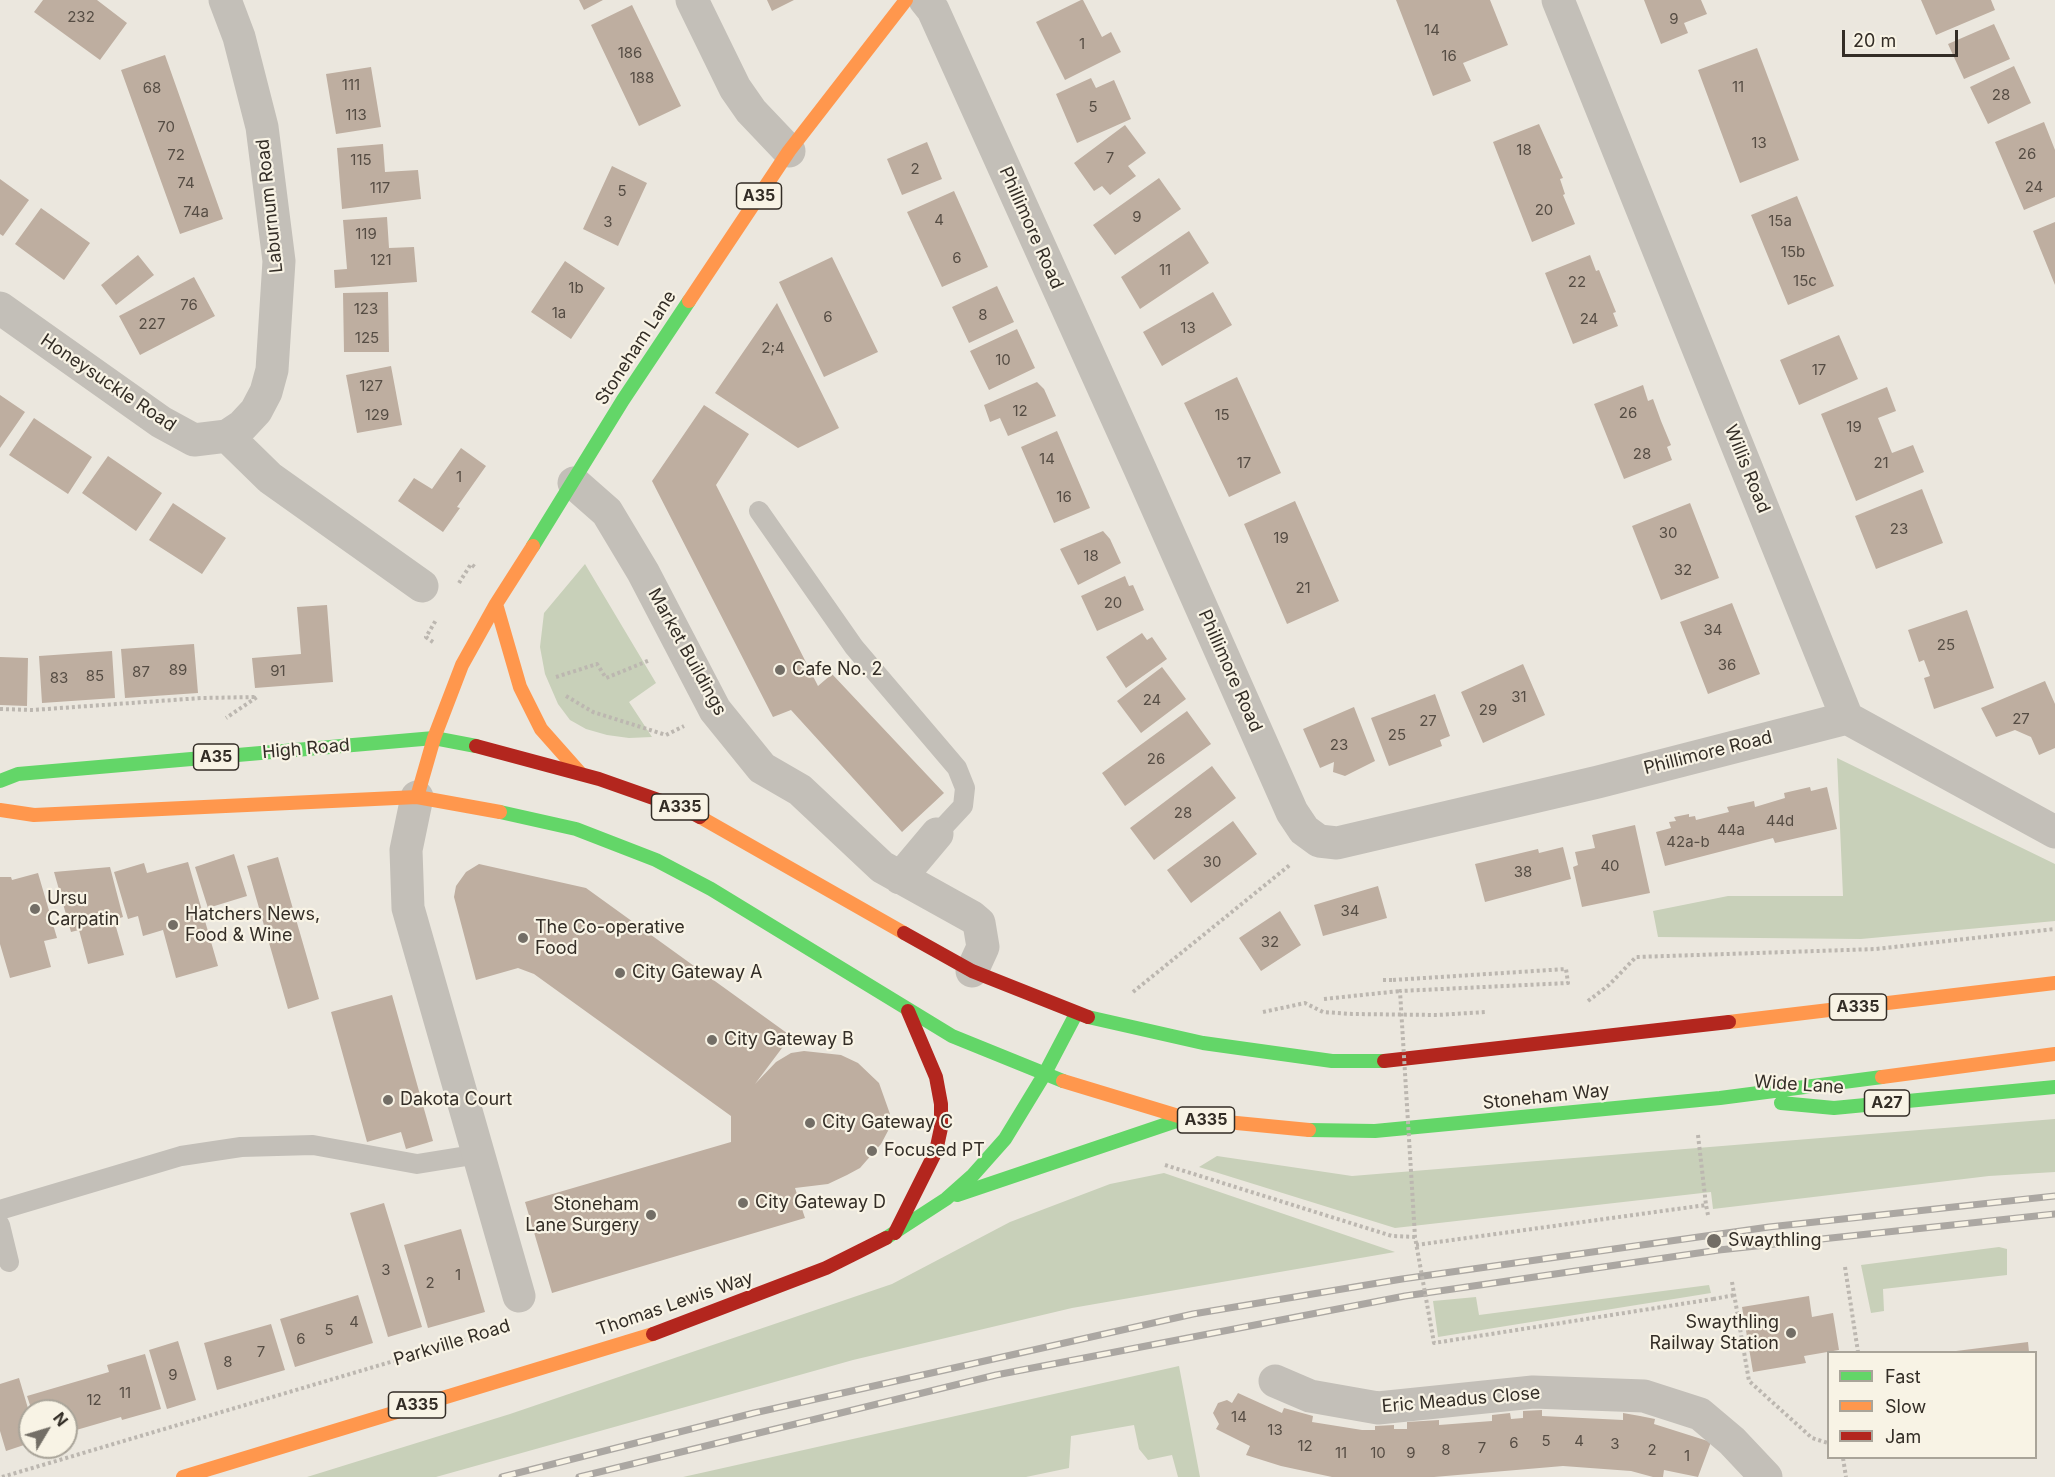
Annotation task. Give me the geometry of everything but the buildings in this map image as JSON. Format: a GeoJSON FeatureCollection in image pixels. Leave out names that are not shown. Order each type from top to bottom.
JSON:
{"type":"FeatureCollection","features":[{"type":"Feature","properties":{"kind":"main road","name":"Stoneham Lane"},"geometry":{"type":"LineString","coordinates":[[434,738],[462,665],[496,604],[574,483],[640,373],[789,151],[906,0]]}},
{"type":"Feature","properties":{"kind":"main road"},"geometry":{"type":"LineString","coordinates":[[496,604],[516,676],[530,708],[541,729],[579,773]]}},
{"type":"Feature","properties":{"kind":"main road","name":"A335"},"geometry":{"type":"LineString","coordinates":[[434,738],[531,758],[687,810],[972,971],[1076,1014],[1141,1031],[1249,1050],[1332,1061],[1373,1062],[1438,1057],[2055,984]]}},
{"type":"Feature","properties":{"kind":"main road","name":"High Road"},"geometry":{"type":"LineString","coordinates":[[0,781],[18,774],[434,738]]}},
{"type":"Feature","properties":{"kind":"main road","name":"A35"},"geometry":{"type":"LineString","coordinates":[[417,797],[434,738]]}},
{"type":"Feature","properties":{"kind":"main road"},"geometry":{"type":"LineString","coordinates":[[0,810],[34,815],[344,798],[417,797]]}},
{"type":"Feature","properties":{"kind":"main road","name":"A335"},"geometry":{"type":"LineString","coordinates":[[417,797],[508,813],[576,829],[656,860],[758,915],[908,1011],[952,1036],[1044,1075]]}},
{"type":"Feature","properties":{"kind":"main road"},"geometry":{"type":"LineString","coordinates":[[895,1234],[936,1151],[941,1128],[941,1104],[936,1077],[908,1011]]}},
{"type":"Feature","properties":{"kind":"main road","name":"Thomas Lewis Way"},"geometry":{"type":"LineString","coordinates":[[183,1477],[652,1334],[826,1268],[895,1234],[946,1199],[973,1175],[1005,1139],[1044,1075],[1076,1014]]}},
{"type":"Feature","properties":{"kind":"main road","name":"Stoneham Way"},"geometry":{"type":"LineString","coordinates":[[1044,1075],[1185,1118],[1326,1132],[1374,1131],[1720,1098],[2055,1054]]}},
{"type":"Feature","properties":{"kind":"main road","name":"Wide Lane"},"geometry":{"type":"LineString","coordinates":[[1720,1098],[1834,1108],[2055,1087]]}},
{"type":"Feature","properties":{"kind":"main road"},"geometry":{"type":"LineString","coordinates":[[946,1199],[1185,1118]]}},
{"type":"Feature","properties":{"kind":"street","name":"Laburnum Road"},"geometry":{"type":"LineString","coordinates":[[225,0],[239,37],[262,127],[279,261],[272,370],[266,392],[256,411],[242,426],[227,436]]}},
{"type":"Feature","properties":{"kind":"street"},"geometry":{"type":"LineString","coordinates":[[692,0],[740,96],[789,151]]}},
{"type":"Feature","properties":{"kind":"street","name":"Phillimore Road"},"geometry":{"type":"LineString","coordinates":[[925,0],[933,10],[1292,812],[1304,830],[1319,841],[1337,843],[1598,782],[1847,718]]}},
{"type":"Feature","properties":{"kind":"street","name":"Willis Road"},"geometry":{"type":"LineString","coordinates":[[1558,0],[1847,718]]}},
{"type":"Feature","properties":{"kind":"street","name":"Honeysuckle Road"},"geometry":{"type":"LineString","coordinates":[[0,308],[161,422],[194,440],[227,436]]}},
{"type":"Feature","properties":{"kind":"street"},"geometry":{"type":"LineString","coordinates":[[227,436],[270,478],[422,586]]}},
{"type":"Feature","properties":{"kind":"street","name":"Market Buildings"},"geometry":{"type":"LineString","coordinates":[[574,483],[607,512],[643,572],[716,710],[762,768],[800,790],[882,867],[979,923],[983,947],[972,971]]}},
{"type":"Feature","properties":{"kind":"street"},"geometry":{"type":"LineString","coordinates":[[1847,718],[2055,832]]}},
{"type":"Feature","properties":{"kind":"street","name":"Parkville Road"},"geometry":{"type":"LineString","coordinates":[[417,797],[406,850],[408,908],[519,1296]]}},
{"type":"Feature","properties":{"kind":"street"},"geometry":{"type":"LineString","coordinates":[[900,878],[937,834]]}},
{"type":"Feature","properties":{"kind":"street","name":"Eric Meadus Close"},"geometry":{"type":"LineString","coordinates":[[1275,1381],[1310,1396],[1378,1408],[1533,1392],[1644,1396],[1700,1414],[1732,1441],[1766,1477]]}},
{"type":"Feature","properties":{"kind":"lane"},"geometry":{"type":"LineString","coordinates":[[759,511],[854,647],[957,768],[965,788],[963,806],[937,834]]}},
{"type":"Feature","properties":{"kind":"lane"},"geometry":{"type":"LineString","coordinates":[[0,1210],[181,1156],[241,1147],[313,1145],[417,1164],[479,1154]]}},
{"type":"Feature","properties":{"kind":"lane"},"geometry":{"type":"LineString","coordinates":[[0,1225],[9,1262]]}},
{"type":"Feature","properties":{"kind":"path"},"geometry":{"type":"LineString","coordinates":[[549,679],[597,664],[606,678],[682,647]]}},
{"type":"Feature","properties":{"kind":"path"},"geometry":{"type":"LineString","coordinates":[[564,695],[593,712],[666,735],[716,710]]}},
{"type":"Feature","properties":{"kind":"path"},"geometry":{"type":"LineString","coordinates":[[0,709],[33,710],[201,698],[257,698],[221,722]]}},
{"type":"Feature","properties":{"kind":"path"},"geometry":{"type":"LineString","coordinates":[[1137,999],[1127,997],[1319,841]]}},
{"type":"Feature","properties":{"kind":"path"},"geometry":{"type":"LineString","coordinates":[[1585,1003],[1597,996],[1636,957],[1876,949],[2055,929]]}},
{"type":"Feature","properties":{"kind":"path"},"geometry":{"type":"LineString","coordinates":[[1324,999],[1400,991],[1568,983],[1566,969],[1383,980]]}},
{"type":"Feature","properties":{"kind":"path"},"geometry":{"type":"LineString","coordinates":[[1400,991],[1415,1237],[1434,1343],[1735,1296]]}},
{"type":"Feature","properties":{"kind":"path"},"geometry":{"type":"LineString","coordinates":[[1257,1011],[1268,1012],[1305,1003],[1323,1012],[1352,1014],[1437,1015],[1495,1011]]}},
{"type":"Feature","properties":{"kind":"path"},"geometry":{"type":"LineString","coordinates":[[1698,1132],[1708,1215]]}},
{"type":"Feature","properties":{"kind":"path"},"geometry":{"type":"LineString","coordinates":[[1161,1164],[1392,1236],[1415,1237]]}},
{"type":"Feature","properties":{"kind":"path"},"geometry":{"type":"LineString","coordinates":[[1416,1245],[1706,1205]]}},
{"type":"Feature","properties":{"kind":"path"},"geometry":{"type":"LineString","coordinates":[[1845,1267],[1858,1351]]}},
{"type":"Feature","properties":{"kind":"path"},"geometry":{"type":"LineString","coordinates":[[1732,1282],[1749,1381],[1812,1438],[1827,1443]]}},
{"type":"Feature","properties":{"kind":"path","name":"Parkville Road"},"geometry":{"type":"LineString","coordinates":[[2,1477],[521,1323],[519,1296]]}},
{"type":"Feature","properties":{"kind":"path"},"geometry":{"type":"LineString","coordinates":[[1843,1459],[1846,1477]]}},
{"type":"Feature","properties":{"kind":"green space"},"geometry":{"type":"Polygon","coordinates":[[[585,564],[656,683],[629,702],[652,737],[629,738],[607,735],[586,729],[570,720],[558,704],[545,674],[540,647],[544,613],[585,564]]]}},
{"type":"Feature","properties":{"kind":"green space"},"geometry":{"type":"Polygon","coordinates":[[[1837,758],[2055,864],[2055,921],[1861,939],[1658,937],[1653,911],[1728,896],[1843,896],[1837,758]]]}},
{"type":"Feature","properties":{"kind":"green space"},"geometry":{"type":"Polygon","coordinates":[[[2055,1119],[2055,1172],[1989,1176],[1713,1209],[1711,1192],[1395,1228],[1199,1167],[1217,1156],[1352,1176],[2055,1119]]]}},
{"type":"Feature","properties":{"kind":"green space"},"geometry":{"type":"Polygon","coordinates":[[[1164,1173],[1395,1252],[1072,1308],[853,1360],[436,1477],[307,1477],[510,1414],[892,1284],[1010,1222],[1110,1184],[1164,1173]]]}},
{"type":"Feature","properties":{"kind":"green space"},"geometry":{"type":"Polygon","coordinates":[[[1999,1247],[2007,1249],[2007,1275],[1883,1289],[1884,1311],[1871,1313],[1861,1265],[1999,1247]]]}},
{"type":"Feature","properties":{"kind":"green space"},"geometry":{"type":"Polygon","coordinates":[[[1709,1285],[1711,1293],[1438,1337],[1433,1301],[1476,1297],[1479,1315],[1709,1285]]]}},
{"type":"Feature","properties":{"kind":"green space"},"geometry":{"type":"Polygon","coordinates":[[[1179,1366],[1200,1477],[1178,1477],[1172,1455],[1148,1460],[1139,1449],[1134,1425],[1071,1436],[1069,1468],[1026,1477],[683,1477],[1179,1366]]]}},
{"type":"Feature","properties":{"kind":"railway"},"geometry":{"type":"LineString","coordinates":[[502,1477],[754,1413],[1193,1314],[1402,1279],[1769,1227],[2055,1196]]}},
{"type":"Feature","properties":{"kind":"railway"},"geometry":{"type":"LineString","coordinates":[[579,1477],[996,1375],[1405,1296],[1719,1250],[2055,1214]]}},
{"type":"Feature","properties":{"kind":"traffic: fast"},"geometry":{"type":"LineString","coordinates":[[533,546],[623,400],[689,301]]}},
{"type":"Feature","properties":{"kind":"traffic: fast"},"geometry":{"type":"LineString","coordinates":[[0,781],[18,774],[434,738],[476,746]]}},
{"type":"Feature","properties":{"kind":"traffic: fast"},"geometry":{"type":"LineString","coordinates":[[500,812],[576,829],[656,860],[711,889],[952,1036],[1063,1081]]}},
{"type":"Feature","properties":{"kind":"traffic: fast"},"geometry":{"type":"LineString","coordinates":[[886,1238],[946,1199],[973,1175],[1005,1139],[1044,1075],[1076,1014]]}},
{"type":"Feature","properties":{"kind":"traffic: fast"},"geometry":{"type":"LineString","coordinates":[[1088,1017],[1203,1043],[1332,1061],[1384,1061]]}},
{"type":"Feature","properties":{"kind":"traffic: fast"},"geometry":{"type":"LineString","coordinates":[[1309,1130],[1375,1131],[1720,1098],[1882,1077]]}},
{"type":"Feature","properties":{"kind":"traffic: fast"},"geometry":{"type":"LineString","coordinates":[[1781,1103],[1834,1108],[2055,1087]]}},
{"type":"Feature","properties":{"kind":"traffic: fast"},"geometry":{"type":"LineString","coordinates":[[957,1195],[1185,1118]]}},
{"type":"Feature","properties":{"kind":"traffic: slow"},"geometry":{"type":"LineString","coordinates":[[689,301],[789,151],[906,0]]}},
{"type":"Feature","properties":{"kind":"traffic: slow"},"geometry":{"type":"LineString","coordinates":[[417,797],[434,738],[462,665],[496,604],[533,546]]}},
{"type":"Feature","properties":{"kind":"traffic: slow"},"geometry":{"type":"LineString","coordinates":[[496,604],[520,687],[541,729],[580,773]]}},
{"type":"Feature","properties":{"kind":"traffic: slow"},"geometry":{"type":"LineString","coordinates":[[0,810],[34,815],[417,797],[500,812]]}},
{"type":"Feature","properties":{"kind":"traffic: slow"},"geometry":{"type":"LineString","coordinates":[[700,817],[904,933]]}},
{"type":"Feature","properties":{"kind":"traffic: slow"},"geometry":{"type":"LineString","coordinates":[[1729,1022],[2055,983]]}},
{"type":"Feature","properties":{"kind":"traffic: slow"},"geometry":{"type":"LineString","coordinates":[[1882,1077],[2055,1054]]}},
{"type":"Feature","properties":{"kind":"traffic: slow"},"geometry":{"type":"LineString","coordinates":[[1063,1081],[1185,1118],[1309,1130]]}},
{"type":"Feature","properties":{"kind":"traffic: slow"},"geometry":{"type":"LineString","coordinates":[[183,1477],[653,1334]]}},
{"type":"Feature","properties":{"kind":"traffic: jam"},"geometry":{"type":"LineString","coordinates":[[476,746],[599,779],[687,810],[700,817]]}},
{"type":"Feature","properties":{"kind":"traffic: jam"},"geometry":{"type":"LineString","coordinates":[[904,933],[972,971],[1088,1017]]}},
{"type":"Feature","properties":{"kind":"traffic: jam"},"geometry":{"type":"LineString","coordinates":[[895,1233],[936,1151],[941,1128],[941,1104],[936,1077],[908,1011]]}},
{"type":"Feature","properties":{"kind":"traffic: jam"},"geometry":{"type":"LineString","coordinates":[[1384,1061],[1729,1022]]}},
{"type":"Feature","properties":{"kind":"traffic: jam"},"geometry":{"type":"LineString","coordinates":[[653,1334],[826,1268],[886,1238]]}},
{"type":"Feature","properties":{"kind":"place","name":"Cafe No. 2"},"geometry":{"type":"Point","coordinates":[780,670]}},
{"type":"Feature","properties":{"kind":"place","name":"Ursu Carpatin"},"geometry":{"type":"Point","coordinates":[35,909]}},
{"type":"Feature","properties":{"kind":"place","name":"Hatchers News, Food & Wine"},"geometry":{"type":"Point","coordinates":[173,925]}},
{"type":"Feature","properties":{"kind":"place","name":"The Co-operative Food"},"geometry":{"type":"Point","coordinates":[523,938]}},
{"type":"Feature","properties":{"kind":"place","name":"City Gateway A"},"geometry":{"type":"Point","coordinates":[620,973]}},
{"type":"Feature","properties":{"kind":"place","name":"City Gateway B"},"geometry":{"type":"Point","coordinates":[712,1040]}},
{"type":"Feature","properties":{"kind":"place","name":"Dakota Court"},"geometry":{"type":"Point","coordinates":[388,1100]}},
{"type":"Feature","properties":{"kind":"place","name":"City Gateway C"},"geometry":{"type":"Point","coordinates":[810,1123]}},
{"type":"Feature","properties":{"kind":"place","name":"Focused PT"},"geometry":{"type":"Point","coordinates":[872,1151]}},
{"type":"Feature","properties":{"kind":"place","name":"City Gateway D"},"geometry":{"type":"Point","coordinates":[743,1203]}},
{"type":"Feature","properties":{"kind":"place","name":"Stoneham Lane Surgery"},"geometry":{"type":"Point","coordinates":[651,1215]}},
{"type":"Feature","properties":{"kind":"place","name":"Swaythling"},"geometry":{"type":"Point","coordinates":[1714,1241]}},
{"type":"Feature","properties":{"kind":"place","name":"Swaythling Railway Station"},"geometry":{"type":"Point","coordinates":[1791,1333]}}]}
